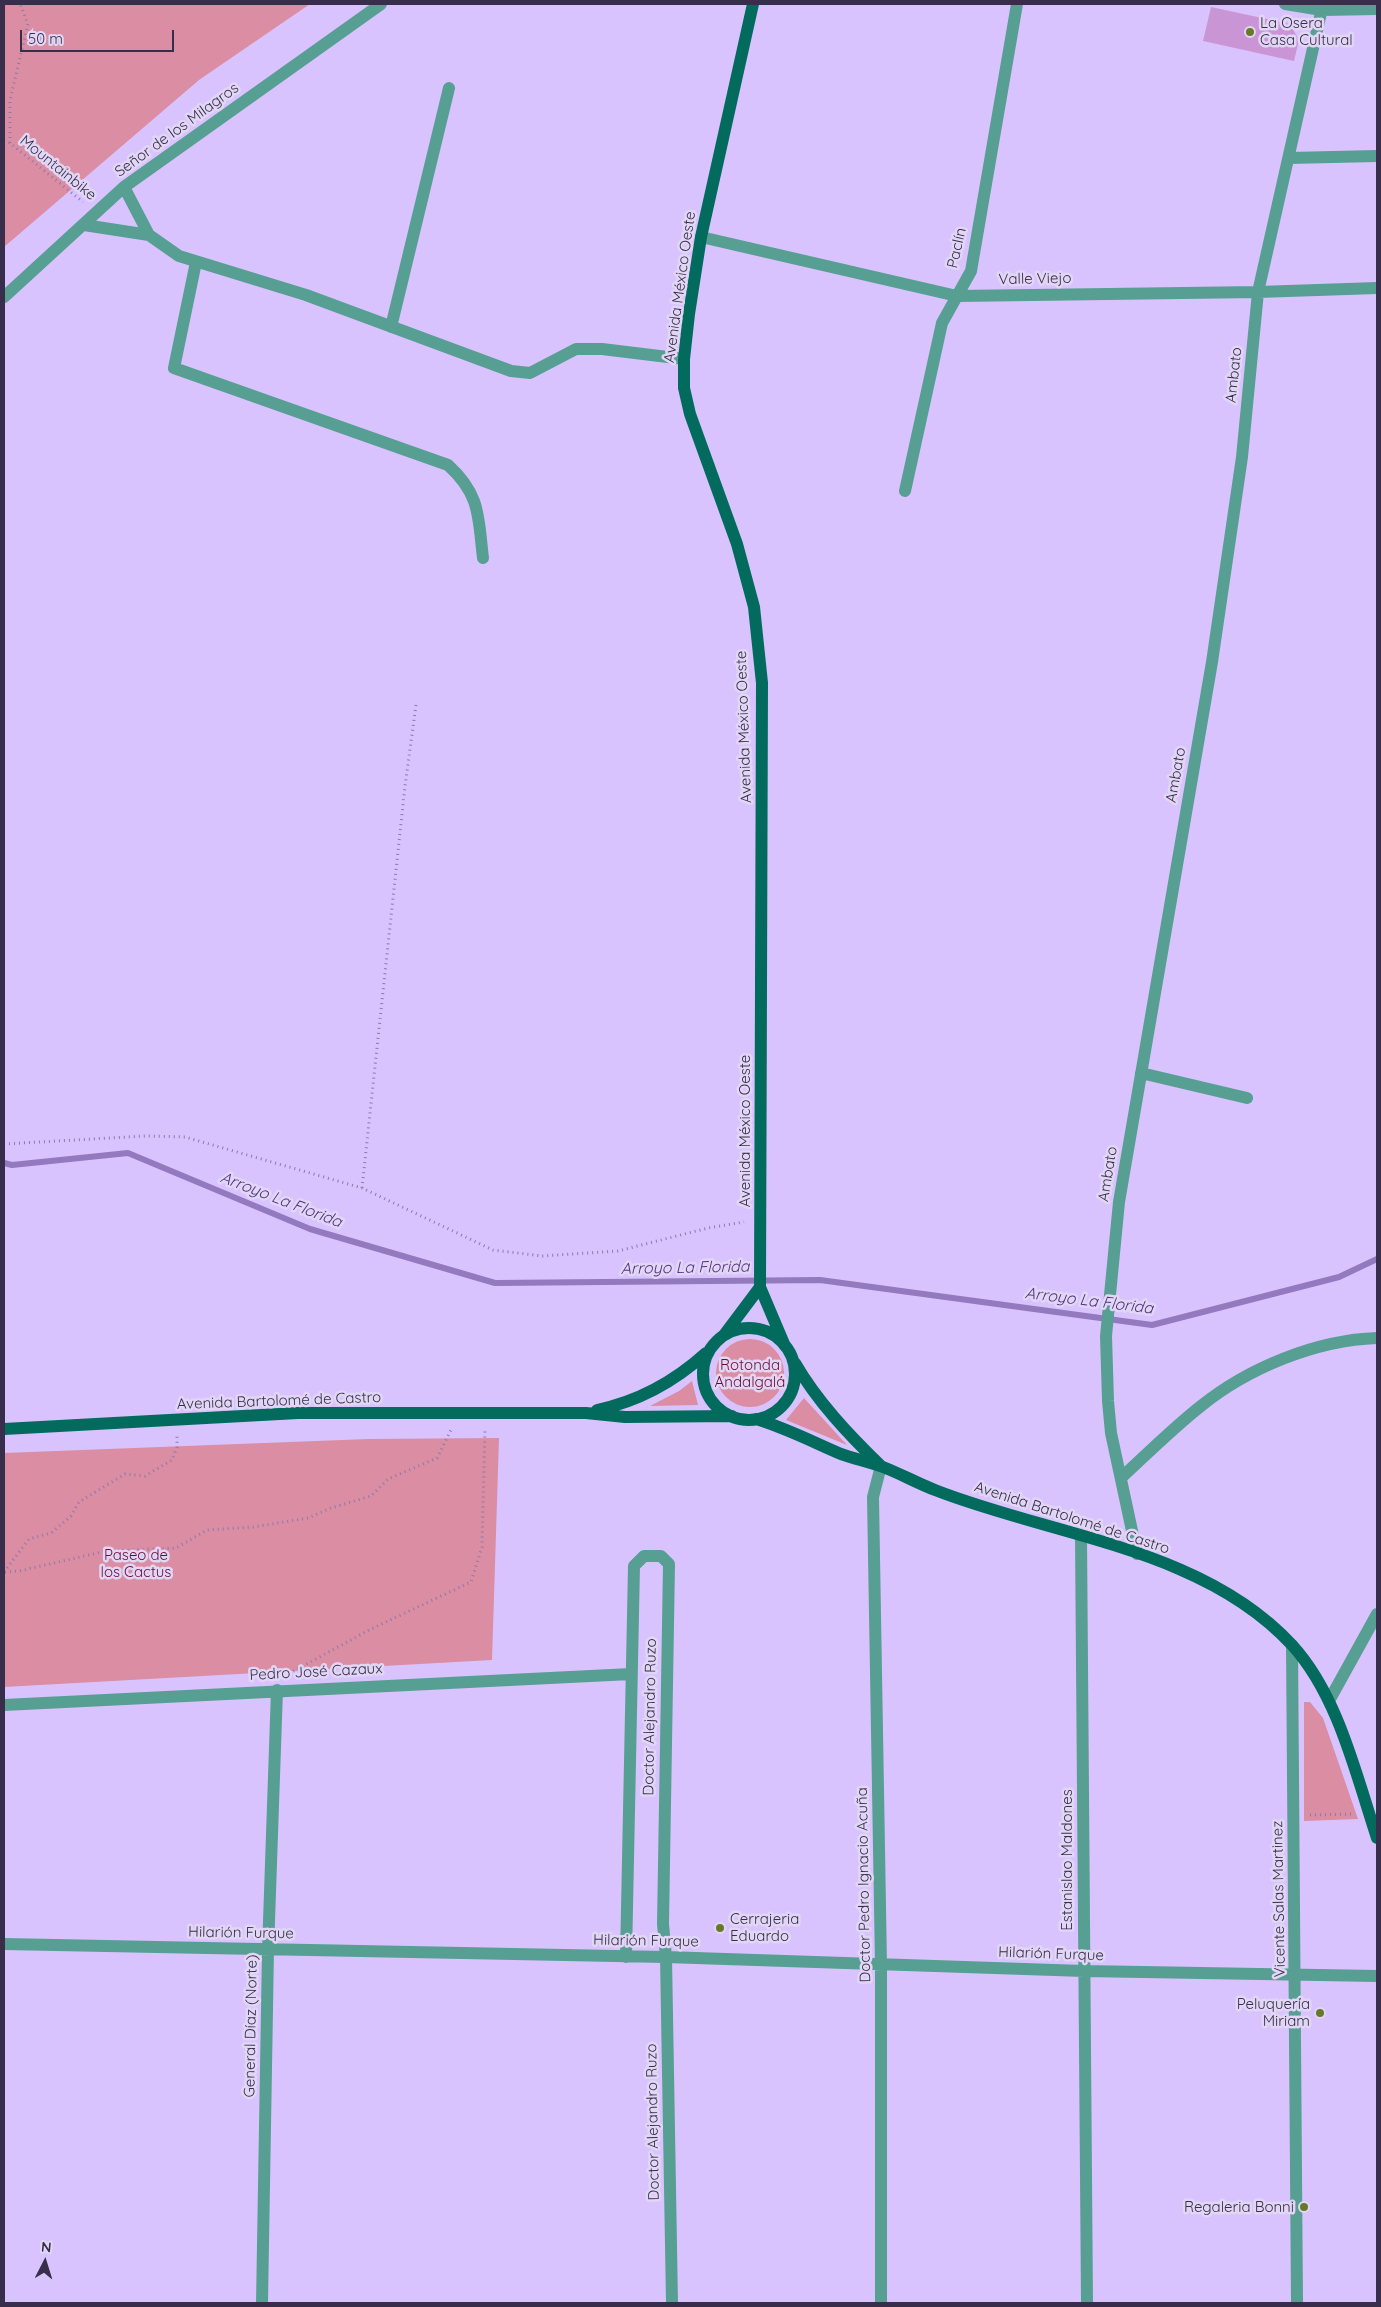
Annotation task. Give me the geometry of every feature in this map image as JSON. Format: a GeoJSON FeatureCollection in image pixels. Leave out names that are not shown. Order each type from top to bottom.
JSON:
{"type":"FeatureCollection","features":[{"type":"Feature","properties":{"kind":"main road","name":"Avenida México Oeste"},"geometry":{"type":"LineString","coordinates":[[753,4],[701,237],[684,359],[684,388],[690,414],[737,544],[754,607],[762,683],[762,1219],[760,1287],[785,1346]]}},
{"type":"Feature","properties":{"kind":"main road"},"geometry":{"type":"LineString","coordinates":[[719,1340],[730,1333],[753,1328],[770,1334],[785,1346],[794,1361],[794,1383],[789,1398],[784,1404],[772,1414],[756,1419],[732,1416],[720,1409],[706,1390],[703,1373],[708,1351],[719,1340],[760,1287]]}},
{"type":"Feature","properties":{"kind":"main road","name":"Avenida Bartolomé de Castro"},"geometry":{"type":"LineString","coordinates":[[586,1413],[616,1406],[651,1392],[674,1379],[708,1351]]}},
{"type":"Feature","properties":{"kind":"main road","name":"Avenida Bartolomé de Castro"},"geometry":{"type":"LineString","coordinates":[[794,1361],[805,1380],[832,1413],[881,1466]]}},
{"type":"Feature","properties":{"kind":"main road","name":"Avenida Bartolomé de Castro"},"geometry":{"type":"LineString","coordinates":[[4,1429],[298,1413],[586,1413],[625,1417],[732,1416]]}},
{"type":"Feature","properties":{"kind":"main road","name":"Avenida Bartolomé de Castro"},"geometry":{"type":"LineString","coordinates":[[756,1419],[790,1430],[843,1454],[881,1466],[935,1490],[1137,1554],[1229,1594],[1257,1612],[1292,1645],[1314,1672],[1330,1700],[1377,1838]]}},
{"type":"Feature","properties":{"kind":"street","name":"Señor de los Milagros"},"geometry":{"type":"LineString","coordinates":[[4,297],[84,226],[124,187],[380,4]]}},
{"type":"Feature","properties":{"kind":"street","name":"Paclín"},"geometry":{"type":"LineString","coordinates":[[904,491],[942,323],[971,271],[1017,4]]}},
{"type":"Feature","properties":{"kind":"street"},"geometry":{"type":"LineString","coordinates":[[1284,4],[1377,9]]}},
{"type":"Feature","properties":{"kind":"street","name":"Ambato"},"geometry":{"type":"LineString","coordinates":[[1137,1554],[1111,1432],[1108,1402],[1106,1336],[1119,1202],[1212,662],[1242,456],[1258,292],[1323,7]]}},
{"type":"Feature","properties":{"kind":"street"},"geometry":{"type":"LineString","coordinates":[[391,327],[448,88]]}},
{"type":"Feature","properties":{"kind":"street"},"geometry":{"type":"LineString","coordinates":[[1289,158],[1377,156]]}},
{"type":"Feature","properties":{"kind":"street"},"geometry":{"type":"LineString","coordinates":[[124,187],[149,234],[178,256],[306,296],[511,371],[530,373],[576,349],[602,349],[684,359]]}},
{"type":"Feature","properties":{"kind":"street"},"geometry":{"type":"LineString","coordinates":[[84,226],[149,234]]}},
{"type":"Feature","properties":{"kind":"street","name":"Valle Viejo"},"geometry":{"type":"LineString","coordinates":[[701,237],[958,296],[1258,292],[1377,288]]}},
{"type":"Feature","properties":{"kind":"street"},"geometry":{"type":"LineString","coordinates":[[196,262],[174,368],[448,465],[463,478],[476,503],[483,558]]}},
{"type":"Feature","properties":{"kind":"street"},"geometry":{"type":"LineString","coordinates":[[1142,1073],[1247,1098]]}},
{"type":"Feature","properties":{"kind":"street"},"geometry":{"type":"LineString","coordinates":[[1120,1478],[1201,1406],[1247,1375],[1303,1352],[1362,1339],[1377,1338]]}},
{"type":"Feature","properties":{"kind":"street","name":"Doctor Pedro Ignacio Acuña"},"geometry":{"type":"LineString","coordinates":[[881,1466],[873,1497],[882,1965],[881,2303]]}},
{"type":"Feature","properties":{"kind":"street","name":"Estanislao Maldones"},"geometry":{"type":"LineString","coordinates":[[1081,1536],[1087,2303]]}},
{"type":"Feature","properties":{"kind":"street","name":"Doctor Alejandro Ruzo"},"geometry":{"type":"LineString","coordinates":[[626,1956],[630,1674],[634,1566],[644,1556],[661,1556],[669,1564],[663,1924],[666,1957],[672,2303]]}},
{"type":"Feature","properties":{"kind":"street"},"geometry":{"type":"LineString","coordinates":[[1330,1700],[1377,1614]]}},
{"type":"Feature","properties":{"kind":"street","name":"Vicente Salas Martinez"},"geometry":{"type":"LineString","coordinates":[[1292,1645],[1297,2303]]}},
{"type":"Feature","properties":{"kind":"street","name":"Pedro José Cazaux"},"geometry":{"type":"LineString","coordinates":[[4,1705],[630,1674]]}},
{"type":"Feature","properties":{"kind":"street","name":"General Díaz (Norte)"},"geometry":{"type":"LineString","coordinates":[[262,2303],[268,1950],[277,1690]]}},
{"type":"Feature","properties":{"kind":"street","name":"Hilarión Furque"},"geometry":{"type":"LineString","coordinates":[[4,1944],[626,1956],[1084,1971],[1377,1976]]}},
{"type":"Feature","properties":{"kind":"path"},"geometry":{"type":"LineString","coordinates":[[10,142],[10,100],[28,24],[20,4]]}},
{"type":"Feature","properties":{"kind":"path","name":"Mountainbike"},"geometry":{"type":"LineString","coordinates":[[4,141],[10,142],[97,214]]}},
{"type":"Feature","properties":{"kind":"path"},"geometry":{"type":"LineString","coordinates":[[362,1188],[405,786],[416,705]]}},
{"type":"Feature","properties":{"kind":"path"},"geometry":{"type":"LineString","coordinates":[[4,1144],[145,1136],[185,1137],[362,1188],[493,1250],[542,1256],[618,1251],[708,1228],[762,1219]]}},
{"type":"Feature","properties":{"kind":"path"},"geometry":{"type":"LineString","coordinates":[[4,1572],[20,1571],[106,1551],[176,1548],[207,1530],[253,1528],[308,1518],[331,1508],[371,1496],[388,1478],[437,1458],[459,1414]]}},
{"type":"Feature","properties":{"kind":"path"},"geometry":{"type":"LineString","coordinates":[[277,1690],[294,1671],[371,1629],[471,1582],[482,1547],[485,1414]]}},
{"type":"Feature","properties":{"kind":"path"},"geometry":{"type":"LineString","coordinates":[[4,1572],[28,1539],[51,1533],[71,1516],[79,1502],[125,1474],[145,1476],[172,1460],[177,1447],[177,1420]]}},
{"type":"Feature","properties":{"kind":"path"},"geometry":{"type":"LineString","coordinates":[[1294,1815],[1369,1814]]}},
{"type":"Feature","properties":{"kind":"green space"},"geometry":{"type":"Polygon","coordinates":[[[4,4],[310,4],[199,80],[4,247],[4,4]]]}},
{"type":"Feature","properties":{"kind":"green space","name":"Rotonda Andalgalá"},"geometry":{"type":"Polygon","coordinates":[[[743,1339],[757,1339],[769,1344],[779,1354],[784,1366],[784,1380],[779,1392],[769,1402],[757,1407],[743,1407],[731,1402],[721,1392],[716,1380],[716,1366],[721,1354],[731,1344],[743,1339]]]}},
{"type":"Feature","properties":{"kind":"green space"},"geometry":{"type":"Polygon","coordinates":[[[692,1381],[698,1405],[650,1406],[679,1391],[692,1381]]]}},
{"type":"Feature","properties":{"kind":"green space"},"geometry":{"type":"Polygon","coordinates":[[[804,1398],[847,1445],[786,1420],[804,1398]]]}},
{"type":"Feature","properties":{"kind":"green space","name":"Paseo de los Cactus"},"geometry":{"type":"Polygon","coordinates":[[[499,1438],[492,1660],[4,1687],[4,1453],[368,1439],[499,1438]]]}},
{"type":"Feature","properties":{"kind":"green space"},"geometry":{"type":"Polygon","coordinates":[[[1304,1702],[1310,1702],[1323,1718],[1358,1819],[1304,1821],[1304,1702]]]}},
{"type":"Feature","properties":{"kind":"building","name":"La Osera Casa Cultural"},"geometry":{"type":"Polygon","coordinates":[[[1211,7],[1290,24],[1299,40],[1294,61],[1203,41],[1211,7]]]}},
{"type":"Feature","properties":{"kind":"waterway","name":"Arroyo La Florida"},"geometry":{"type":"LineString","coordinates":[[4,1163],[12,1165],[128,1153],[310,1229],[495,1283],[820,1280],[1152,1325],[1339,1277],[1377,1259]]}},
{"type":"Feature","properties":{"kind":"place","name":"La Osera Casa Cultural"},"geometry":{"type":"Point","coordinates":[1250,32]}},
{"type":"Feature","properties":{"kind":"place","name":"Cerrajeria Eduardo"},"geometry":{"type":"Point","coordinates":[720,1928]}},
{"type":"Feature","properties":{"kind":"place","name":"Peluquería Miriam"},"geometry":{"type":"Point","coordinates":[1320,2013]}},
{"type":"Feature","properties":{"kind":"place","name":"Regaleria Bonni"},"geometry":{"type":"Point","coordinates":[1304,2207]}}]}
